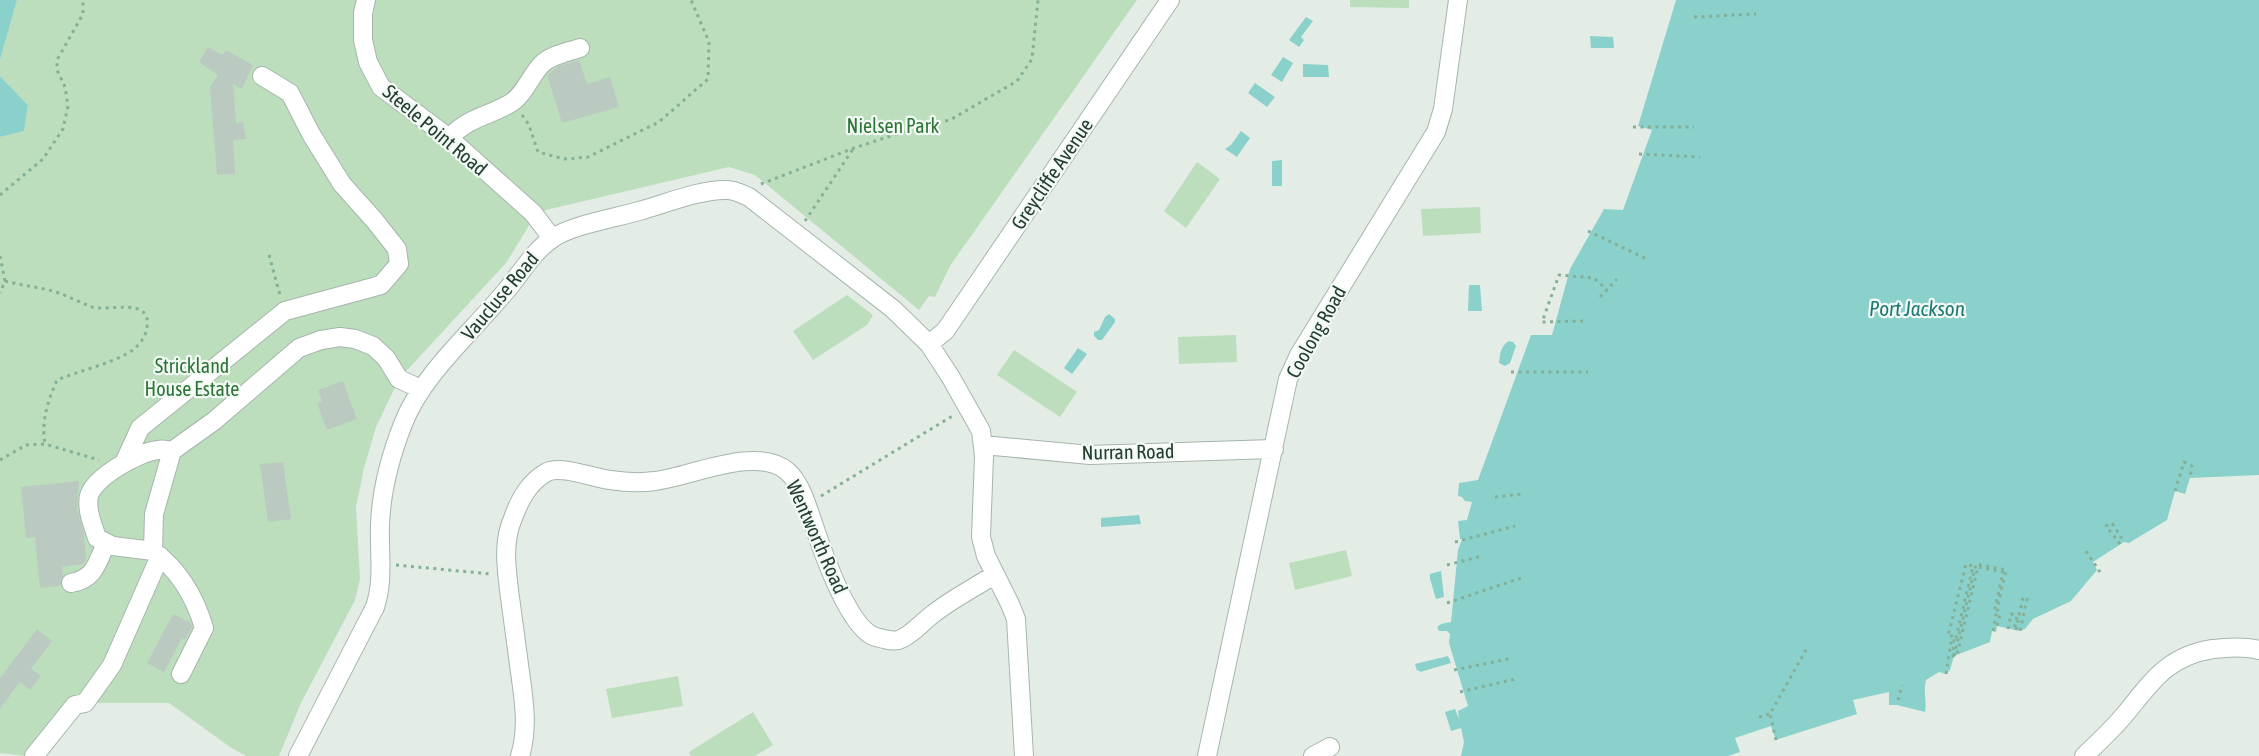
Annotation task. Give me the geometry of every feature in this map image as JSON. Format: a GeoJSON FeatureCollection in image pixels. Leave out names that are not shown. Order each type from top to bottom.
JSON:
{"type":"FeatureCollection","features":[{"type":"Feature","properties":{"kind":"street","name":"Steele Point Road"},"geometry":{"type":"LineString","coordinates":[[366,0],[363,13],[363,40],[368,62],[381,87],[449,138],[533,213],[552,238]]}},
{"type":"Feature","properties":{"kind":"street","name":"Greycliffe Avenue"},"geometry":{"type":"LineString","coordinates":[[929,344],[942,334],[952,321],[1170,0]]}},
{"type":"Feature","properties":{"kind":"street","name":"Coolong Road"},"geometry":{"type":"LineString","coordinates":[[1208,756],[1293,366],[1436,132],[1443,109],[1458,0]]}},
{"type":"Feature","properties":{"kind":"street"},"geometry":{"type":"LineString","coordinates":[[449,138],[460,126],[510,104],[518,97],[543,62],[580,48]]}},
{"type":"Feature","properties":{"kind":"street"},"geometry":{"type":"LineString","coordinates":[[124,463],[140,428],[285,311],[381,285],[399,264],[397,249],[342,184],[311,134],[290,93],[262,76]]}},
{"type":"Feature","properties":{"kind":"street","name":"Vaucluse Road"},"geometry":{"type":"LineString","coordinates":[[298,756],[375,607],[380,590],[382,564],[380,528],[385,482],[403,423],[421,389],[487,314],[538,250],[552,238],[580,227],[702,194],[729,190],[738,192],[749,197],[892,309],[929,344]]}},
{"type":"Feature","properties":{"kind":"street"},"geometry":{"type":"LineString","coordinates":[[34,756],[75,705],[85,703],[112,665],[157,554],[154,514],[172,451],[214,421],[299,348],[321,340],[340,337],[355,339],[373,346],[386,358],[399,379],[421,389]]}},
{"type":"Feature","properties":{"kind":"street"},"geometry":{"type":"LineString","coordinates":[[929,344],[981,431],[983,445],[980,526],[986,556],[1010,604],[1017,626],[1024,756]]}},
{"type":"Feature","properties":{"kind":"street","name":"Nurran Road"},"geometry":{"type":"LineString","coordinates":[[983,445],[1090,455],[1274,449]]}},
{"type":"Feature","properties":{"kind":"street"},"geometry":{"type":"LineString","coordinates":[[172,451],[157,450],[124,463],[98,482],[90,494],[88,506],[97,538],[113,546],[157,554],[175,570],[198,607],[204,628],[181,674]]}},
{"type":"Feature","properties":{"kind":"street","name":"Wentworth Road"},"geometry":{"type":"LineString","coordinates":[[520,756],[525,741],[525,707],[508,576],[506,542],[521,498],[533,482],[549,471],[564,470],[611,481],[654,482],[722,463],[753,461],[776,464],[787,470],[795,479],[834,578],[853,616],[870,635],[898,641],[911,634],[932,614],[994,575]]}},
{"type":"Feature","properties":{"kind":"street"},"geometry":{"type":"LineString","coordinates":[[71,583],[82,581],[93,573],[106,543]]}},
{"type":"Feature","properties":{"kind":"street"},"geometry":{"type":"LineString","coordinates":[[2084,756],[2104,738],[2150,682],[2179,659],[2204,651],[2232,647],[2259,650]]}},
{"type":"Feature","properties":{"kind":"street"},"geometry":{"type":"LineString","coordinates":[[1312,756],[1330,747]]}},
{"type":"Feature","properties":{"kind":"path"},"geometry":{"type":"LineString","coordinates":[[0,195],[43,159],[63,129],[68,106],[65,87],[57,70],[57,60],[83,15],[83,0]]}},
{"type":"Feature","properties":{"kind":"path"},"geometry":{"type":"LineString","coordinates":[[510,104],[517,109],[529,125],[538,152],[564,159],[588,157],[659,122],[708,79],[709,42],[691,0]]}},
{"type":"Feature","properties":{"kind":"path"},"geometry":{"type":"LineString","coordinates":[[760,184],[854,148],[921,126],[950,120],[1017,81],[1032,59],[1038,0]]}},
{"type":"Feature","properties":{"kind":"path"},"geometry":{"type":"LineString","coordinates":[[1694,17],[1756,14]]}},
{"type":"Feature","properties":{"kind":"path"},"geometry":{"type":"LineString","coordinates":[[1634,127],[1694,127]]}},
{"type":"Feature","properties":{"kind":"path"},"geometry":{"type":"LineString","coordinates":[[805,221],[854,148]]}},
{"type":"Feature","properties":{"kind":"path"},"geometry":{"type":"LineString","coordinates":[[1639,154],[1700,157]]}},
{"type":"Feature","properties":{"kind":"path"},"geometry":{"type":"LineString","coordinates":[[1588,231],[1649,260]]}},
{"type":"Feature","properties":{"kind":"path"},"geometry":{"type":"LineString","coordinates":[[269,255],[285,311]]}},
{"type":"Feature","properties":{"kind":"path"},"geometry":{"type":"LineString","coordinates":[[0,256],[5,281],[0,293]]}},
{"type":"Feature","properties":{"kind":"path"},"geometry":{"type":"LineString","coordinates":[[1583,321],[1542,322],[1559,275],[1594,278],[1607,290]]}},
{"type":"Feature","properties":{"kind":"path"},"geometry":{"type":"LineString","coordinates":[[1600,297],[1617,279]]}},
{"type":"Feature","properties":{"kind":"path"},"geometry":{"type":"LineString","coordinates":[[5,281],[59,293],[94,308],[132,307],[142,311],[147,318],[146,336],[133,350],[57,380],[48,400],[44,417],[45,444]]}},
{"type":"Feature","properties":{"kind":"path"},"geometry":{"type":"LineString","coordinates":[[1511,372],[1588,372]]}},
{"type":"Feature","properties":{"kind":"path"},"geometry":{"type":"LineString","coordinates":[[807,505],[955,414]]}},
{"type":"Feature","properties":{"kind":"path"},"geometry":{"type":"LineString","coordinates":[[0,460],[26,445],[45,444],[111,464],[124,463]]}},
{"type":"Feature","properties":{"kind":"path"},"geometry":{"type":"LineString","coordinates":[[2175,491],[2184,462],[2192,466],[2190,478]]}},
{"type":"Feature","properties":{"kind":"path"},"geometry":{"type":"LineString","coordinates":[[1495,497],[1522,494]]}},
{"type":"Feature","properties":{"kind":"path"},"geometry":{"type":"LineString","coordinates":[[2112,523],[2122,543],[2106,526],[2112,523]]}},
{"type":"Feature","properties":{"kind":"path"},"geometry":{"type":"LineString","coordinates":[[1455,542],[1515,526]]}},
{"type":"Feature","properties":{"kind":"path"},"geometry":{"type":"LineString","coordinates":[[2086,551],[2100,572]]}},
{"type":"Feature","properties":{"kind":"path"},"geometry":{"type":"LineString","coordinates":[[1447,566],[1482,556]]}},
{"type":"Feature","properties":{"kind":"path"},"geometry":{"type":"LineString","coordinates":[[1946,674],[1952,636],[1948,636],[1966,564],[1972,566],[1956,638],[1954,637],[1953,658]]}},
{"type":"Feature","properties":{"kind":"path"},"geometry":{"type":"LineString","coordinates":[[1993,631],[1996,615],[1994,612],[2003,572],[1978,567],[1957,655],[1954,656],[1976,564],[2006,570],[1997,609],[2000,615],[1997,626]]}},
{"type":"Feature","properties":{"kind":"path"},"geometry":{"type":"LineString","coordinates":[[396,565],[508,576]]}},
{"type":"Feature","properties":{"kind":"path"},"geometry":{"type":"LineString","coordinates":[[1447,603],[1524,577]]}},
{"type":"Feature","properties":{"kind":"path"},"geometry":{"type":"LineString","coordinates":[[2023,597],[2027,599],[2017,630],[2023,597]]}},
{"type":"Feature","properties":{"kind":"path"},"geometry":{"type":"LineString","coordinates":[[2007,628],[2011,614],[2017,616],[2017,630]]}},
{"type":"Feature","properties":{"kind":"path"},"geometry":{"type":"LineString","coordinates":[[1776,740],[1770,714],[1807,648]]}},
{"type":"Feature","properties":{"kind":"path"},"geometry":{"type":"LineString","coordinates":[[1455,670],[1513,657]]}},
{"type":"Feature","properties":{"kind":"path"},"geometry":{"type":"LineString","coordinates":[[1460,692],[1515,679]]}},
{"type":"Feature","properties":{"kind":"path"},"geometry":{"type":"LineString","coordinates":[[1898,700],[1902,685]]}},
{"type":"Feature","properties":{"kind":"path"},"geometry":{"type":"LineString","coordinates":[[1759,717],[1770,714]]}},
{"type":"Feature","properties":{"kind":"green space"},"geometry":{"type":"Polygon","coordinates":[[[17,0],[1137,0],[950,266],[935,297],[929,296],[919,310],[755,175],[729,167],[546,210],[530,224],[506,263],[399,379],[376,427],[356,507],[360,579],[355,600],[301,703],[279,756],[246,756],[169,703],[85,703],[72,699],[25,756],[0,753],[0,137],[24,131],[28,105],[0,76],[0,60],[17,0]]]}},
{"type":"Feature","properties":{"kind":"green space"},"geometry":{"type":"Polygon","coordinates":[[[1350,0],[1409,0],[1409,8],[1350,7],[1350,0]]]}},
{"type":"Feature","properties":{"kind":"green space"},"geometry":{"type":"Polygon","coordinates":[[[1197,162],[1220,179],[1186,228],[1164,211],[1197,162]]]}},
{"type":"Feature","properties":{"kind":"green space"},"geometry":{"type":"Polygon","coordinates":[[[1480,207],[1481,233],[1423,236],[1421,209],[1480,207]]]}},
{"type":"Feature","properties":{"kind":"green space"},"geometry":{"type":"Polygon","coordinates":[[[847,295],[873,315],[867,325],[813,360],[793,331],[847,295]]]}},
{"type":"Feature","properties":{"kind":"green space"},"geometry":{"type":"Polygon","coordinates":[[[1236,335],[1237,362],[1179,364],[1178,337],[1236,335]]]}},
{"type":"Feature","properties":{"kind":"green space"},"geometry":{"type":"Polygon","coordinates":[[[1014,350],[1077,392],[1060,417],[997,375],[1014,350]]]}},
{"type":"Feature","properties":{"kind":"green space"},"geometry":{"type":"Polygon","coordinates":[[[1346,550],[1352,576],[1295,590],[1289,563],[1346,550]]]}},
{"type":"Feature","properties":{"kind":"green space"},"geometry":{"type":"Polygon","coordinates":[[[678,676],[683,706],[612,718],[606,689],[678,676]]]}},
{"type":"Feature","properties":{"kind":"green space"},"geometry":{"type":"Polygon","coordinates":[[[753,712],[773,745],[755,756],[691,756],[689,752],[753,712]]]}},
{"type":"Feature","properties":{"kind":"water"},"geometry":{"type":"Polygon","coordinates":[[[0,0],[17,0],[0,60],[0,0]]]}},
{"type":"Feature","properties":{"kind":"water","name":"Port Jackson"},"geometry":{"type":"Polygon","coordinates":[[[1676,0],[2259,0],[2259,475],[2190,478],[2185,494],[2175,491],[2167,520],[2129,543],[2124,542],[2093,562],[2097,570],[2071,601],[2033,619],[2025,629],[2020,631],[1997,626],[1996,632],[1992,631],[1990,642],[1954,656],[1950,670],[1946,674],[1939,672],[1926,680],[1925,712],[1889,705],[1889,692],[1853,700],[1857,714],[1776,740],[1771,726],[1735,738],[1740,752],[1728,756],[1461,756],[1464,742],[1461,728],[1451,731],[1445,712],[1455,709],[1459,719],[1458,711],[1468,706],[1449,643],[1450,634],[1447,631],[1439,631],[1437,627],[1451,622],[1458,550],[1462,539],[1460,539],[1458,521],[1467,520],[1472,502],[1465,501],[1458,496],[1459,483],[1478,480],[1531,335],[1552,335],[1570,269],[1604,209],[1623,210],[1652,130],[1638,126],[1676,0]]]}},
{"type":"Feature","properties":{"kind":"water"},"geometry":{"type":"Polygon","coordinates":[[[1306,17],[1313,21],[1301,37],[1304,40],[1299,47],[1289,40],[1306,17]]]}},
{"type":"Feature","properties":{"kind":"water"},"geometry":{"type":"Polygon","coordinates":[[[1590,36],[1613,37],[1614,48],[1591,48],[1590,36]]]}},
{"type":"Feature","properties":{"kind":"water"},"geometry":{"type":"Polygon","coordinates":[[[1283,57],[1293,63],[1282,82],[1271,75],[1283,57]]]}},
{"type":"Feature","properties":{"kind":"water"},"geometry":{"type":"Polygon","coordinates":[[[1303,64],[1328,65],[1329,77],[1303,77],[1303,64]]]}},
{"type":"Feature","properties":{"kind":"water"},"geometry":{"type":"Polygon","coordinates":[[[0,76],[28,105],[24,131],[0,137],[0,76]]]}},
{"type":"Feature","properties":{"kind":"water"},"geometry":{"type":"Polygon","coordinates":[[[1255,83],[1275,97],[1267,107],[1248,93],[1255,83]]]}},
{"type":"Feature","properties":{"kind":"water"},"geometry":{"type":"Polygon","coordinates":[[[1241,131],[1250,138],[1237,157],[1225,149],[1231,145],[1241,131]]]}},
{"type":"Feature","properties":{"kind":"water"},"geometry":{"type":"Polygon","coordinates":[[[1282,160],[1282,186],[1272,186],[1272,161],[1282,160]]]}},
{"type":"Feature","properties":{"kind":"water"},"geometry":{"type":"Polygon","coordinates":[[[1469,285],[1480,285],[1482,311],[1468,311],[1469,285]]]}},
{"type":"Feature","properties":{"kind":"water"},"geometry":{"type":"Polygon","coordinates":[[[1109,314],[1115,322],[1102,340],[1098,340],[1094,332],[1099,330],[1105,317],[1109,314]]]}},
{"type":"Feature","properties":{"kind":"water"},"geometry":{"type":"Polygon","coordinates":[[[1509,341],[1516,346],[1510,363],[1505,366],[1499,363],[1502,348],[1509,341]]]}},
{"type":"Feature","properties":{"kind":"water"},"geometry":{"type":"Polygon","coordinates":[[[1078,348],[1087,354],[1072,374],[1064,368],[1078,348]]]}},
{"type":"Feature","properties":{"kind":"water"},"geometry":{"type":"Polygon","coordinates":[[[1139,515],[1141,524],[1101,527],[1101,518],[1139,515]]]}},
{"type":"Feature","properties":{"kind":"water"},"geometry":{"type":"Polygon","coordinates":[[[1441,571],[1444,597],[1436,599],[1430,574],[1441,571]]]}},
{"type":"Feature","properties":{"kind":"water"},"geometry":{"type":"Polygon","coordinates":[[[1448,656],[1451,663],[1417,671],[1415,664],[1448,656]]]}},
{"type":"Feature","properties":{"kind":"building"},"geometry":{"type":"Polygon","coordinates":[[[208,47],[222,55],[226,50],[253,65],[242,89],[233,84],[236,123],[243,122],[246,139],[233,140],[235,174],[217,175],[210,87],[218,75],[199,62],[208,47]]]}},
{"type":"Feature","properties":{"kind":"building"},"geometry":{"type":"Polygon","coordinates":[[[579,60],[587,84],[610,77],[619,107],[562,123],[547,75],[559,66],[579,60]]]}},
{"type":"Feature","properties":{"kind":"building"},"geometry":{"type":"Polygon","coordinates":[[[343,381],[357,419],[327,430],[317,403],[322,401],[318,390],[343,381]]]}},
{"type":"Feature","properties":{"kind":"building"},"geometry":{"type":"Polygon","coordinates":[[[283,462],[291,519],[268,522],[260,464],[283,462]]]}},
{"type":"Feature","properties":{"kind":"building"},"geometry":{"type":"Polygon","coordinates":[[[79,481],[77,508],[84,534],[86,560],[83,564],[62,567],[63,576],[60,586],[40,588],[35,537],[26,538],[21,487],[79,481]]]}},
{"type":"Feature","properties":{"kind":"building"},"geometry":{"type":"Polygon","coordinates":[[[173,614],[191,623],[192,627],[185,640],[182,638],[164,672],[147,663],[173,614]]]}},
{"type":"Feature","properties":{"kind":"building"},"geometry":{"type":"Polygon","coordinates":[[[37,629],[52,641],[31,669],[41,676],[30,690],[20,682],[0,709],[0,678],[37,629]]]}},
{"type":"Feature","properties":{"kind":"park label","name":"Nielsen Park"},"geometry":{"type":"Point","coordinates":[893,126]}},
{"type":"Feature","properties":{"kind":"park label","name":"Strickland House Estate"},"geometry":{"type":"Point","coordinates":[192,378]}}]}
